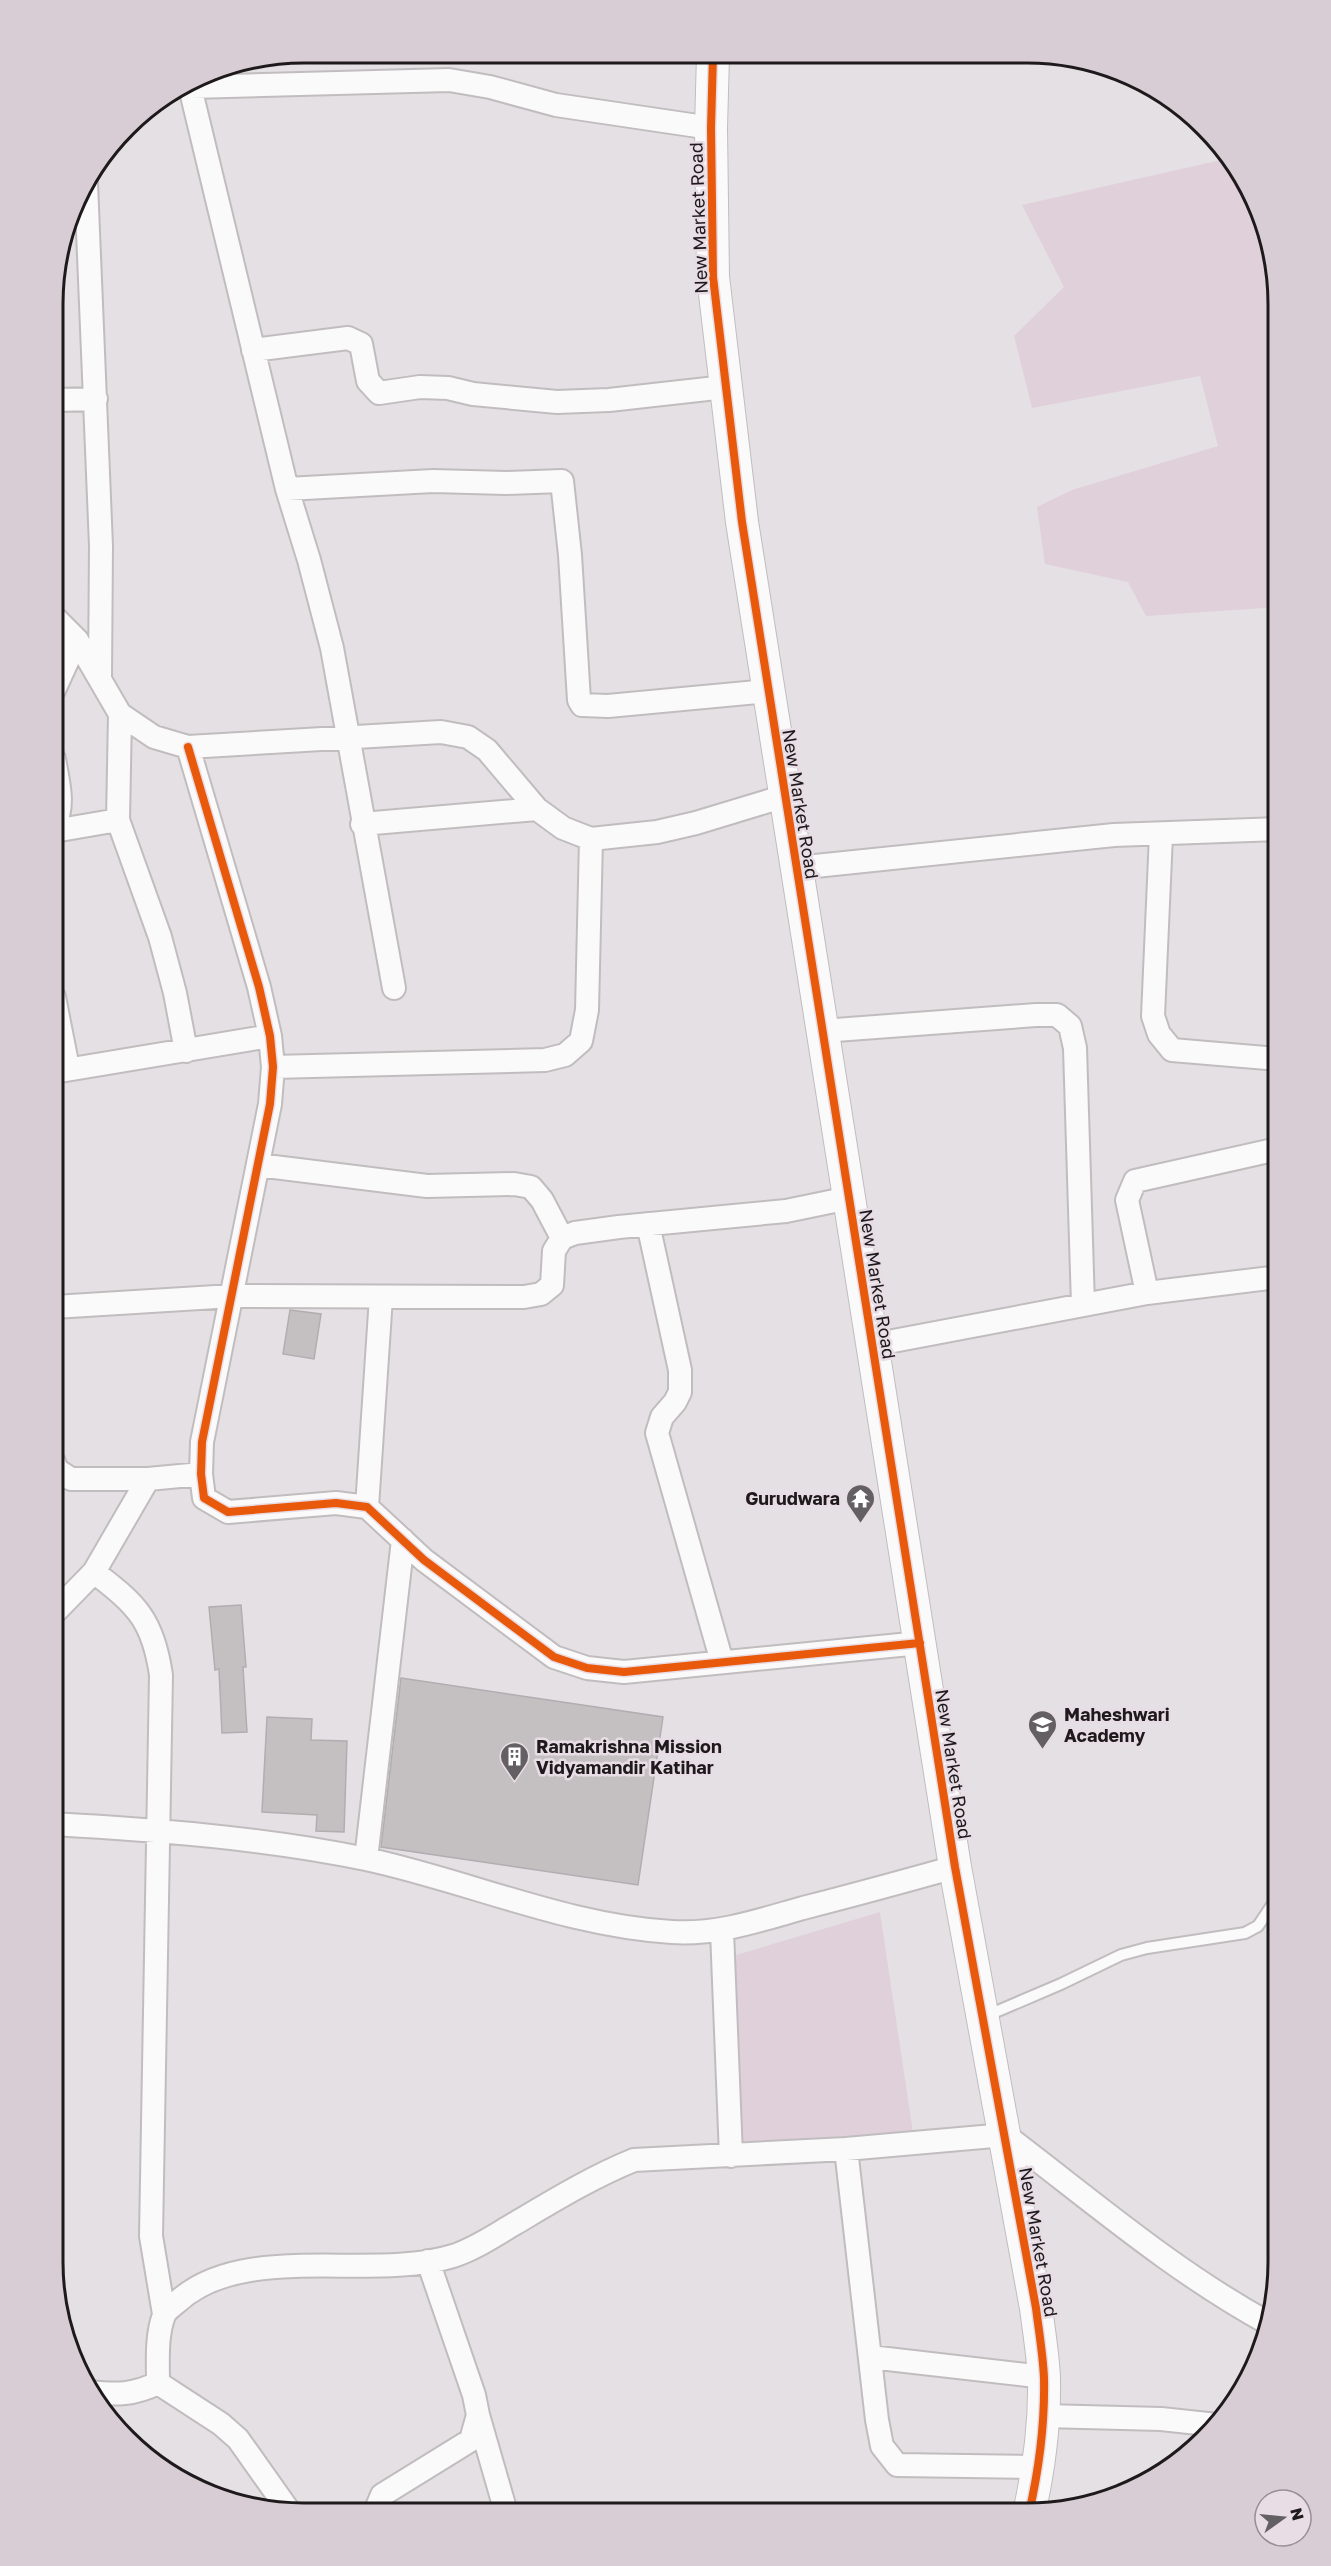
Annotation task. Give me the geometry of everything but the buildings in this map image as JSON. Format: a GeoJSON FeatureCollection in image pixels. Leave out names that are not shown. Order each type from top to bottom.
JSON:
{"type":"FeatureCollection","features":[{"type":"Feature","properties":{"kind":"street","name":"New Market Road"},"geometry":{"type":"LineString","coordinates":[[713,63],[711,128],[713,277],[742,522],[956,1867],[1036,2308],[1044,2377],[1044,2416],[1039,2467],[1031,2503]]}},
{"type":"Feature","properties":{"kind":"street"},"geometry":{"type":"LineString","coordinates":[[204,85],[449,80],[490,87],[556,105],[711,128]]}},
{"type":"Feature","properties":{"kind":"street"},"geometry":{"type":"LineString","coordinates":[[191,91],[287,489],[309,560],[332,648],[349,737],[362,824],[394,988]]}},
{"type":"Feature","properties":{"kind":"street"},"geometry":{"type":"LineString","coordinates":[[87,200],[102,546],[100,678]]}},
{"type":"Feature","properties":{"kind":"street"},"geometry":{"type":"LineString","coordinates":[[253,350],[348,338],[361,344],[368,381],[379,393],[420,387],[448,388],[483,396],[557,402],[609,400],[725,387]]}},
{"type":"Feature","properties":{"kind":"street"},"geometry":{"type":"LineString","coordinates":[[63,400],[96,399]]}},
{"type":"Feature","properties":{"kind":"street"},"geometry":{"type":"LineString","coordinates":[[287,489],[433,481],[562,482],[570,555],[579,700],[582,705],[608,706],[768,691]]}},
{"type":"Feature","properties":{"kind":"street"},"geometry":{"type":"LineString","coordinates":[[63,626],[77,640],[120,714],[154,737],[188,747],[441,732],[468,737],[487,750],[537,809],[563,828],[591,839],[667,830],[785,795]]}},
{"type":"Feature","properties":{"kind":"street"},"geometry":{"type":"LineString","coordinates":[[63,670],[77,640]]}},
{"type":"Feature","properties":{"kind":"street"},"geometry":{"type":"LineString","coordinates":[[120,714],[118,820],[160,937],[175,993],[186,1051]]}},
{"type":"Feature","properties":{"kind":"street"},"geometry":{"type":"LineString","coordinates":[[188,747],[259,987],[270,1036],[273,1067],[270,1104],[202,1442],[201,1474],[204,1498],[228,1512],[336,1503],[367,1507],[424,1560],[554,1657],[586,1668],[624,1672],[920,1643]]}},
{"type":"Feature","properties":{"kind":"street"},"geometry":{"type":"LineString","coordinates":[[362,824],[537,809]]}},
{"type":"Feature","properties":{"kind":"street"},"geometry":{"type":"LineString","coordinates":[[63,828],[118,820]]}},
{"type":"Feature","properties":{"kind":"street"},"geometry":{"type":"LineString","coordinates":[[796,868],[1053,841],[1268,830]]}},
{"type":"Feature","properties":{"kind":"street"},"geometry":{"type":"LineString","coordinates":[[1161,835],[1153,1016],[1159,1034],[1172,1050],[1268,1058]]}},
{"type":"Feature","properties":{"kind":"street"},"geometry":{"type":"LineString","coordinates":[[273,1067],[545,1060],[565,1055],[581,1041],[587,1010],[591,839]]}},
{"type":"Feature","properties":{"kind":"street"},"geometry":{"type":"LineString","coordinates":[[822,1031],[1036,1015],[1057,1015],[1070,1026],[1075,1048],[1083,1305]]}},
{"type":"Feature","properties":{"kind":"street"},"geometry":{"type":"LineString","coordinates":[[63,1070],[270,1036]]}},
{"type":"Feature","properties":{"kind":"street"},"geometry":{"type":"LineString","coordinates":[[1147,1293],[1127,1200],[1135,1181],[1268,1151]]}},
{"type":"Feature","properties":{"kind":"street"},"geometry":{"type":"LineString","coordinates":[[258,1165],[428,1186],[514,1184],[531,1187],[542,1200],[562,1238]]}},
{"type":"Feature","properties":{"kind":"street"},"geometry":{"type":"LineString","coordinates":[[63,1306],[232,1296],[524,1297],[541,1294],[552,1285],[554,1251],[562,1238],[575,1233],[786,1211],[849,1198]]}},
{"type":"Feature","properties":{"kind":"street"},"geometry":{"type":"LineString","coordinates":[[648,1224],[680,1370],[680,1392],[662,1417],[657,1433],[722,1662]]}},
{"type":"Feature","properties":{"kind":"street"},"geometry":{"type":"LineString","coordinates":[[872,1345],[1147,1293],[1268,1278]]}},
{"type":"Feature","properties":{"kind":"street"},"geometry":{"type":"LineString","coordinates":[[367,1507],[381,1297]]}},
{"type":"Feature","properties":{"kind":"street"},"geometry":{"type":"LineString","coordinates":[[63,1474],[71,1479],[148,1479],[201,1474]]}},
{"type":"Feature","properties":{"kind":"street"},"geometry":{"type":"LineString","coordinates":[[63,1604],[94,1572],[148,1479]]}},
{"type":"Feature","properties":{"kind":"street"},"geometry":{"type":"LineString","coordinates":[[366,1859],[403,1540]]}},
{"type":"Feature","properties":{"kind":"street"},"geometry":{"type":"LineString","coordinates":[[94,1572],[128,1598],[147,1622],[158,1652],[161,1675],[151,2235],[164,2314],[158,2348],[158,2383]]}},
{"type":"Feature","properties":{"kind":"street"},"geometry":{"type":"LineString","coordinates":[[63,1825],[159,1831],[366,1859],[557,1912],[615,1925],[673,1932],[722,1931],[956,1867]]}},
{"type":"Feature","properties":{"kind":"street"},"geometry":{"type":"LineString","coordinates":[[722,1931],[731,2156]]}},
{"type":"Feature","properties":{"kind":"street"},"geometry":{"type":"LineString","coordinates":[[164,2314],[187,2292],[221,2276],[259,2268],[389,2265],[454,2256],[486,2241],[603,2172],[634,2160],[846,2149],[1005,2135],[1217,2295],[1261,2319]]}},
{"type":"Feature","properties":{"kind":"street"},"geometry":{"type":"LineString","coordinates":[[846,2149],[877,2420],[882,2446],[897,2465],[1039,2467]]}},
{"type":"Feature","properties":{"kind":"street"},"geometry":{"type":"LineString","coordinates":[[428,2261],[478,2415],[503,2503]]}},
{"type":"Feature","properties":{"kind":"street"},"geometry":{"type":"LineString","coordinates":[[870,2357],[1044,2377]]}},
{"type":"Feature","properties":{"kind":"street"},"geometry":{"type":"LineString","coordinates":[[102,2393],[137,2392],[158,2383]]}},
{"type":"Feature","properties":{"kind":"street"},"geometry":{"type":"LineString","coordinates":[[158,2383],[222,2424],[238,2439],[282,2502]]}},
{"type":"Feature","properties":{"kind":"street"},"geometry":{"type":"LineString","coordinates":[[379,2503],[382,2495],[471,2440],[478,2415]]}},
{"type":"Feature","properties":{"kind":"street"},"geometry":{"type":"LineString","coordinates":[[1044,2416],[1161,2418],[1205,2424]]}},
{"type":"Feature","properties":{"kind":"lane"},"geometry":{"type":"LineString","coordinates":[[983,2018],[1121,1955],[1147,1948],[1245,1933],[1258,1926],[1268,1911]]}},
{"type":"Feature","properties":{"kind":"shaded area"},"geometry":{"type":"Polygon","coordinates":[[[1220,160],[1236,184],[1250,212],[1260,242],[1266,273],[1268,304],[1268,608],[1146,616],[1128,582],[1045,564],[1037,507],[1072,490],[1218,446],[1200,376],[1032,408],[1014,336],[1064,287],[1022,205],[1220,160]]]}},
{"type":"Feature","properties":{"kind":"shaded area"},"geometry":{"type":"Polygon","coordinates":[[[880,1912],[913,2133],[741,2153],[716,1961],[880,1912]]]}},
{"type":"Feature","properties":{"kind":"cycle path"},"geometry":{"type":"LineString","coordinates":[[713,63],[711,128],[713,277],[742,522],[955,1867],[1041,2343],[1044,2378],[1042,2429],[1031,2503]]}},
{"type":"Feature","properties":{"kind":"cycle path"},"geometry":{"type":"LineString","coordinates":[[188,747],[259,987],[270,1036],[273,1067],[270,1104],[202,1442],[201,1474],[204,1498],[228,1512],[336,1503],[367,1507],[424,1560],[554,1657],[587,1668],[624,1672],[920,1643]]}},
{"type":"Feature","properties":{"kind":"place","name":"Gurudwara"},"geometry":{"type":"Point","coordinates":[861,1524]}},
{"type":"Feature","properties":{"kind":"place","name":"Maheshwari Academy"},"geometry":{"type":"Point","coordinates":[1043,1750]}},
{"type":"Feature","properties":{"kind":"place","name":"Ramakrishna Mission Vidyamandir Katihar"},"geometry":{"type":"Point","coordinates":[515,1782]}}]}
